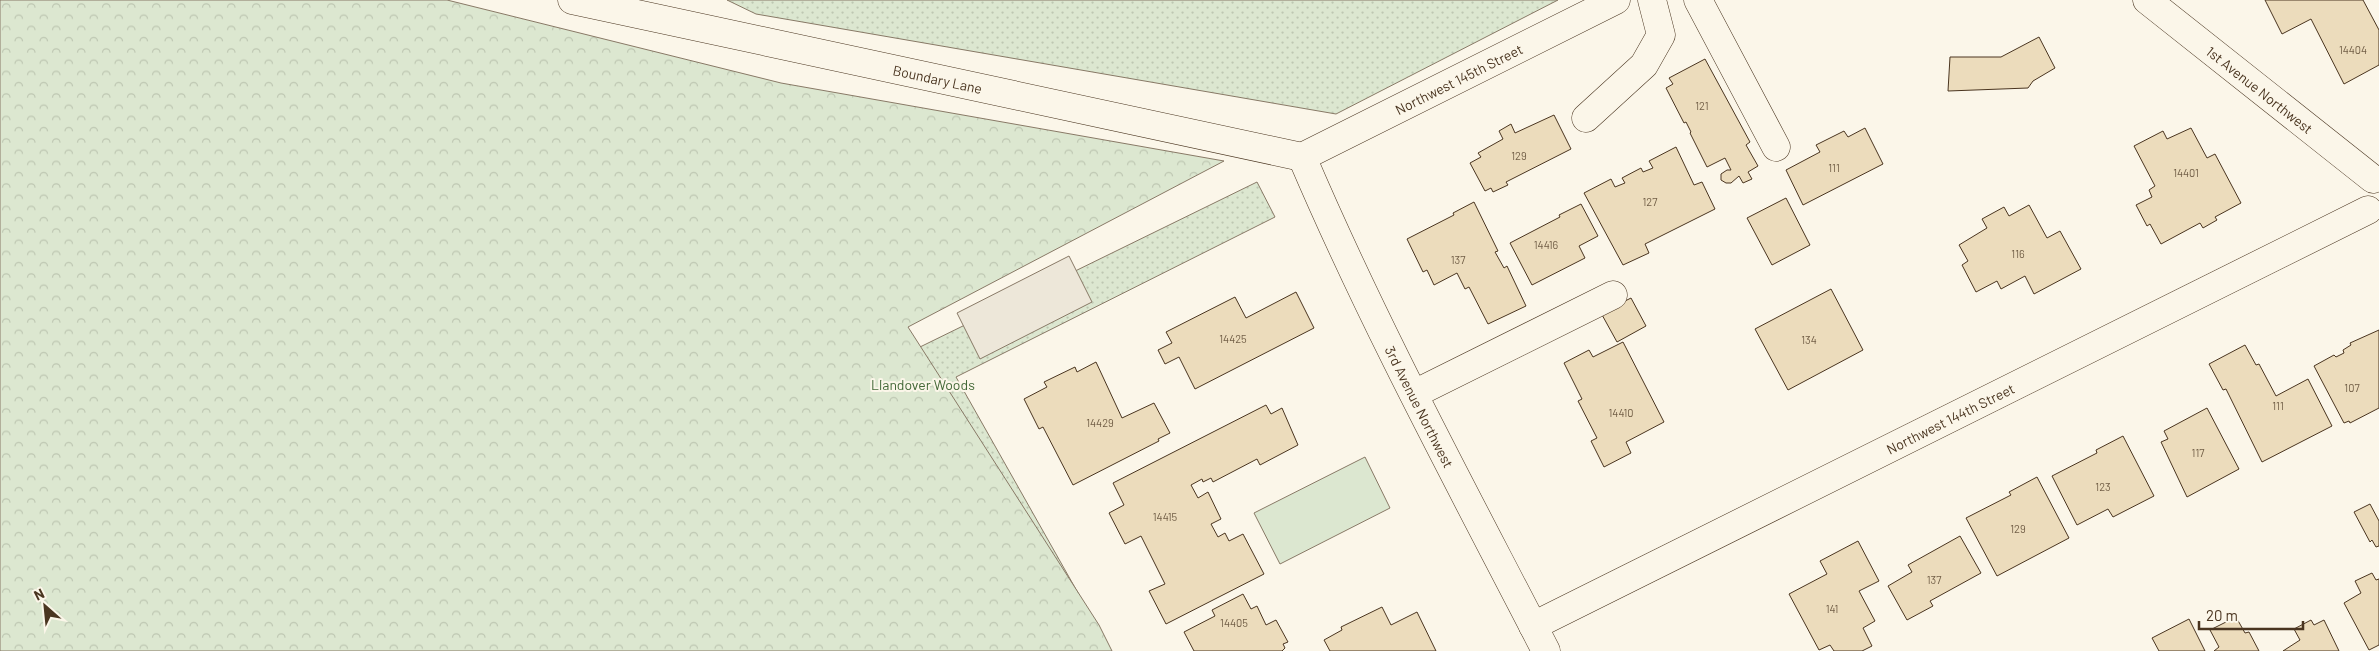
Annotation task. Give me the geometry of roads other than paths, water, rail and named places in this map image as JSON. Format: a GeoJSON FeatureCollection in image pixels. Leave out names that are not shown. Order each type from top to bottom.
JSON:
{"type":"FeatureCollection","features":[{"type":"Feature","properties":{"kind":"street","name":"Boundary Lane"},"geometry":{"type":"LineString","coordinates":[[572,0],[1302,157]]}},
{"type":"Feature","properties":{"kind":"street","name":"Northwest 145th Street"},"geometry":{"type":"LineString","coordinates":[[1302,157],[1616,0]]}},
{"type":"Feature","properties":{"kind":"street"},"geometry":{"type":"LineString","coordinates":[[1586,118],[1644,65],[1662,35],[1652,0]]}},
{"type":"Feature","properties":{"kind":"street"},"geometry":{"type":"LineString","coordinates":[[1698,0],[1776,147]]}},
{"type":"Feature","properties":{"kind":"street","name":"1st Avenue Northwest"},"geometry":{"type":"LineString","coordinates":[[2147,0],[2376,176]]}},
{"type":"Feature","properties":{"kind":"street","name":"3rd Avenue Northwest"},"geometry":{"type":"LineString","coordinates":[[1302,157],[1332,228],[1414,394],[1546,651]]}},
{"type":"Feature","properties":{"kind":"street"},"geometry":{"type":"LineString","coordinates":[[2373,216],[2366,192],[2376,176]]}},
{"type":"Feature","properties":{"kind":"street","name":"Northwest 144th Street"},"geometry":{"type":"LineString","coordinates":[[1533,626],[2373,216]]}},
{"type":"Feature","properties":{"kind":"street"},"geometry":{"type":"LineString","coordinates":[[1414,394],[1613,294]]}},
{"type":"Feature","properties":{"kind":"park label","name":"Llandover Woods"},"geometry":{"type":"Point","coordinates":[923,384]}}]}
